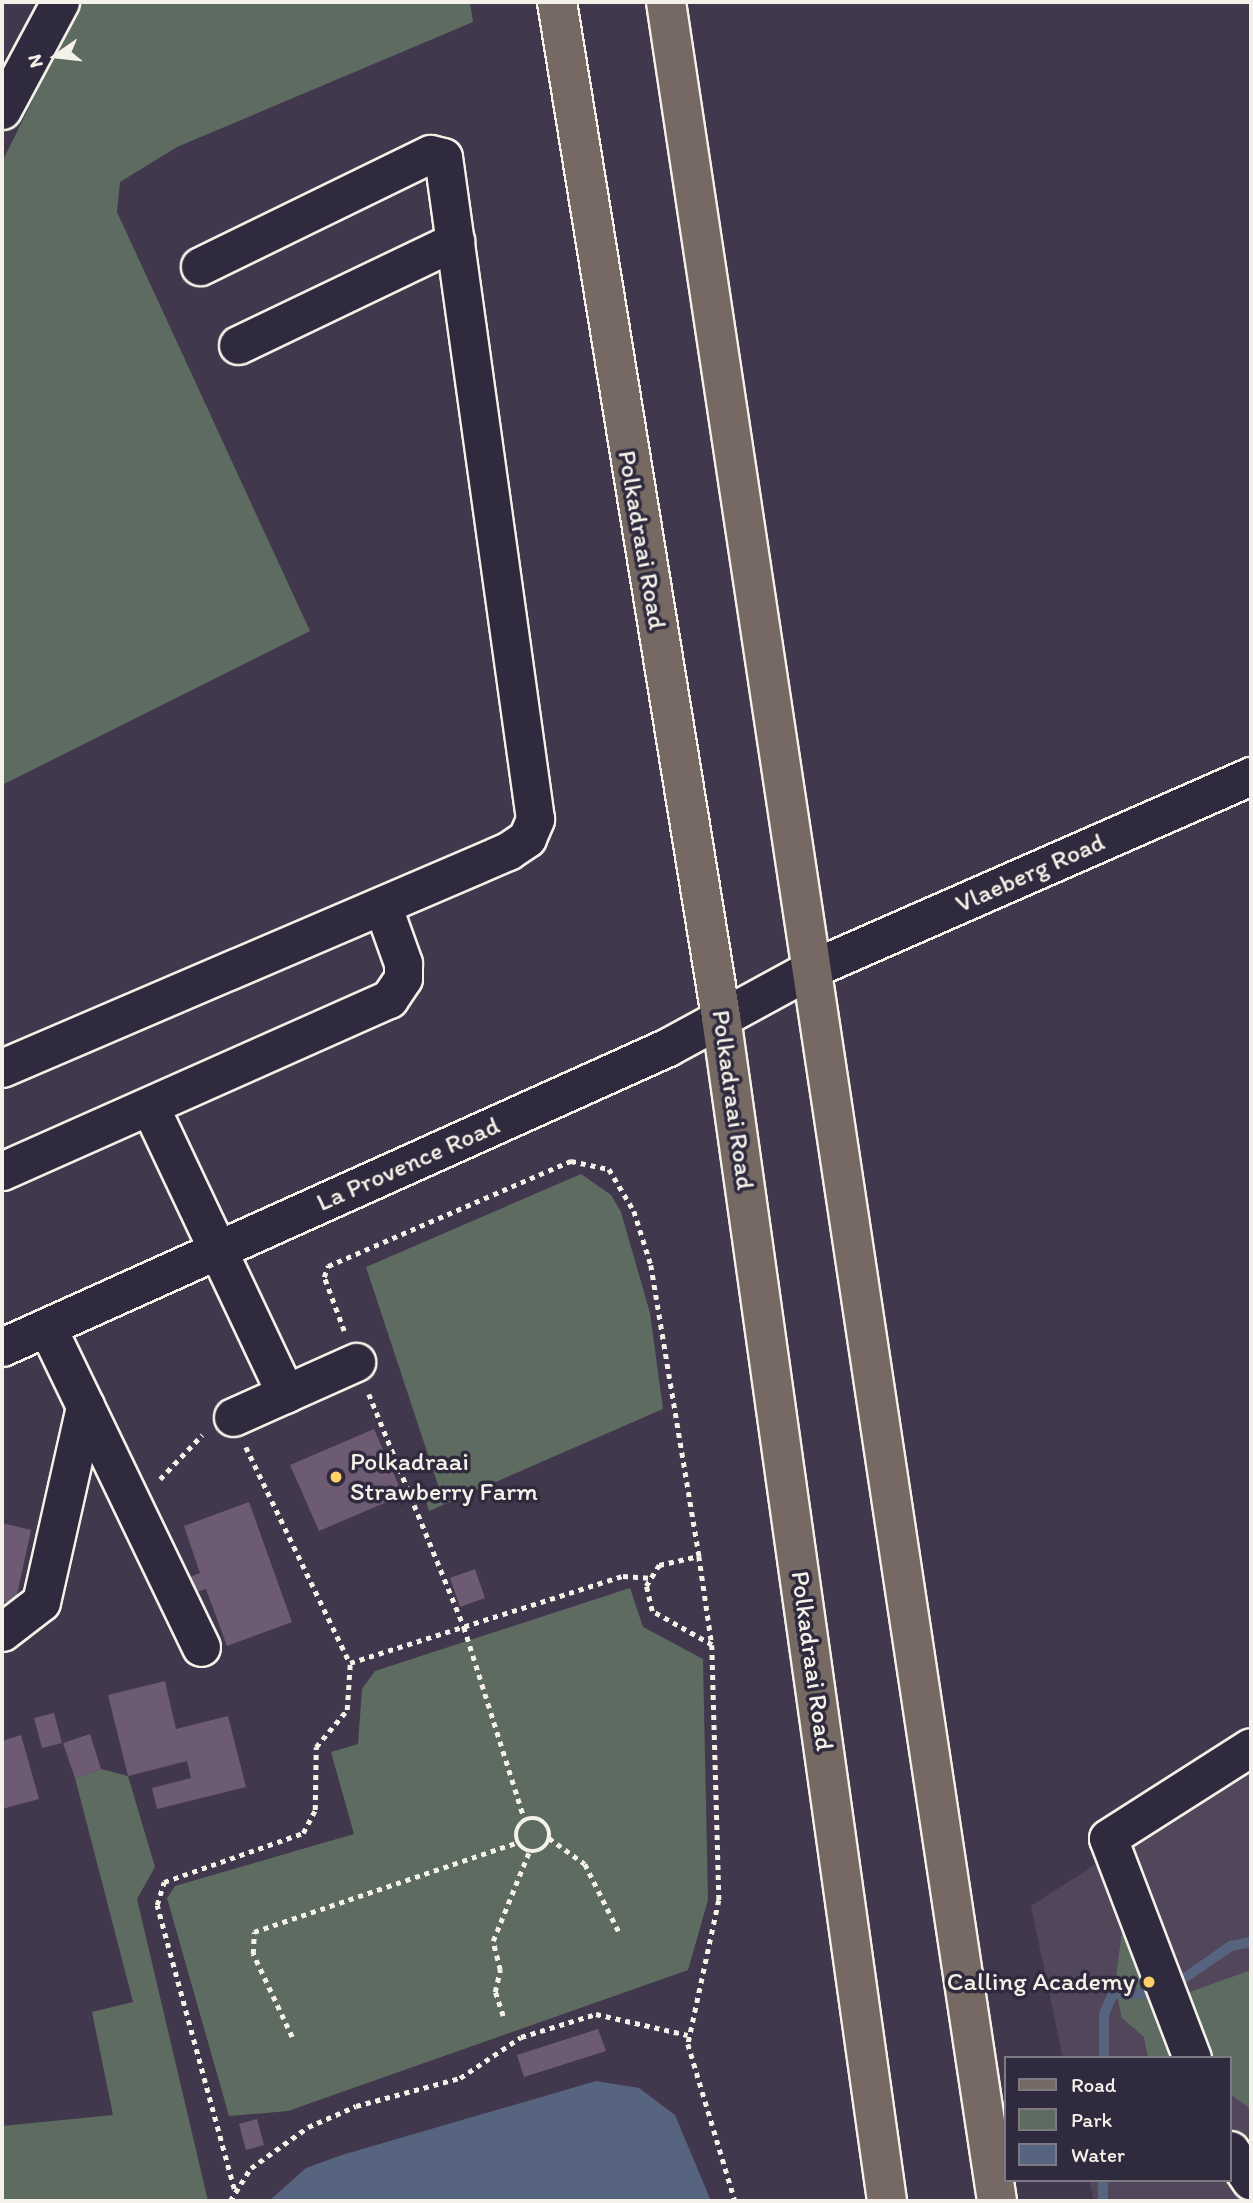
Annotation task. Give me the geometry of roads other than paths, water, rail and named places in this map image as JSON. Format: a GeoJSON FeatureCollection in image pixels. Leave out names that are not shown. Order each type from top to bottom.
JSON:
{"type":"FeatureCollection","features":[{"type":"Feature","properties":{"kind":"main road","name":"Polkadraai Road"},"geometry":{"type":"LineString","coordinates":[[557,2],[721,1017],[887,2201]]}},
{"type":"Feature","properties":{"kind":"main road"},"geometry":{"type":"LineString","coordinates":[[666,2],[809,970],[996,2201]]}},
{"type":"Feature","properties":{"kind":"street"},"geometry":{"type":"LineString","coordinates":[[2,110],[60,2]]}},
{"type":"Feature","properties":{"kind":"street"},"geometry":{"type":"LineString","coordinates":[[2,1068],[508,852],[527,838],[535,819],[445,163],[436,152],[200,266]]}},
{"type":"Feature","properties":{"kind":"street"},"geometry":{"type":"LineString","coordinates":[[238,345],[455,241]]}},
{"type":"Feature","properties":{"kind":"street","name":"Vlaeberg Road"},"geometry":{"type":"LineString","coordinates":[[809,970],[1251,776]]}},
{"type":"Feature","properties":{"kind":"street"},"geometry":{"type":"LineString","coordinates":[[2,1171],[151,1110],[250,1058],[389,999],[403,978],[403,962],[383,907]]}},
{"type":"Feature","properties":{"kind":"street","name":"La Provence Road"},"geometry":{"type":"LineString","coordinates":[[2,1347],[721,1017],[809,970]]}},
{"type":"Feature","properties":{"kind":"street"},"geometry":{"type":"LineString","coordinates":[[151,1110],[286,1394]]}},
{"type":"Feature","properties":{"kind":"street"},"geometry":{"type":"LineString","coordinates":[[47,1327],[201,1647]]}},
{"type":"Feature","properties":{"kind":"street"},"geometry":{"type":"LineString","coordinates":[[233,1417],[356,1362]]}},
{"type":"Feature","properties":{"kind":"street"},"geometry":{"type":"LineString","coordinates":[[2,1632],[41,1602],[85,1406]]}},
{"type":"Feature","properties":{"kind":"street"},"geometry":{"type":"LineString","coordinates":[[1191,2056],[1108,1838],[1251,1747]]}},
{"type":"Feature","properties":{"kind":"street"},"geometry":{"type":"LineString","coordinates":[[1232,2153],[1251,2181]]}},
{"type":"Feature","properties":{"kind":"water"},"geometry":{"type":"Polygon","coordinates":[[[596,2081],[639,2088],[675,2115],[711,2201],[269,2201],[306,2168],[342,2155],[596,2081]]]}},
{"type":"Feature","properties":{"kind":"waterway"},"geometry":{"type":"LineString","coordinates":[[1180,1981],[1231,1946],[1251,1942]]}},
{"type":"Feature","properties":{"kind":"waterway"},"geometry":{"type":"LineString","coordinates":[[1104,2056],[1104,2014],[1113,1994],[1152,1993]]}},
{"type":"Feature","properties":{"kind":"waterway"},"geometry":{"type":"LineString","coordinates":[[1103,2182],[1103,2201]]}},
{"type":"Feature","properties":{"kind":"place","name":"Polkadraai Strawberry Farm"},"geometry":{"type":"Point","coordinates":[336,1477]}},
{"type":"Feature","properties":{"kind":"place","name":"Calling Academy"},"geometry":{"type":"Point","coordinates":[1149,1982]}}]}
